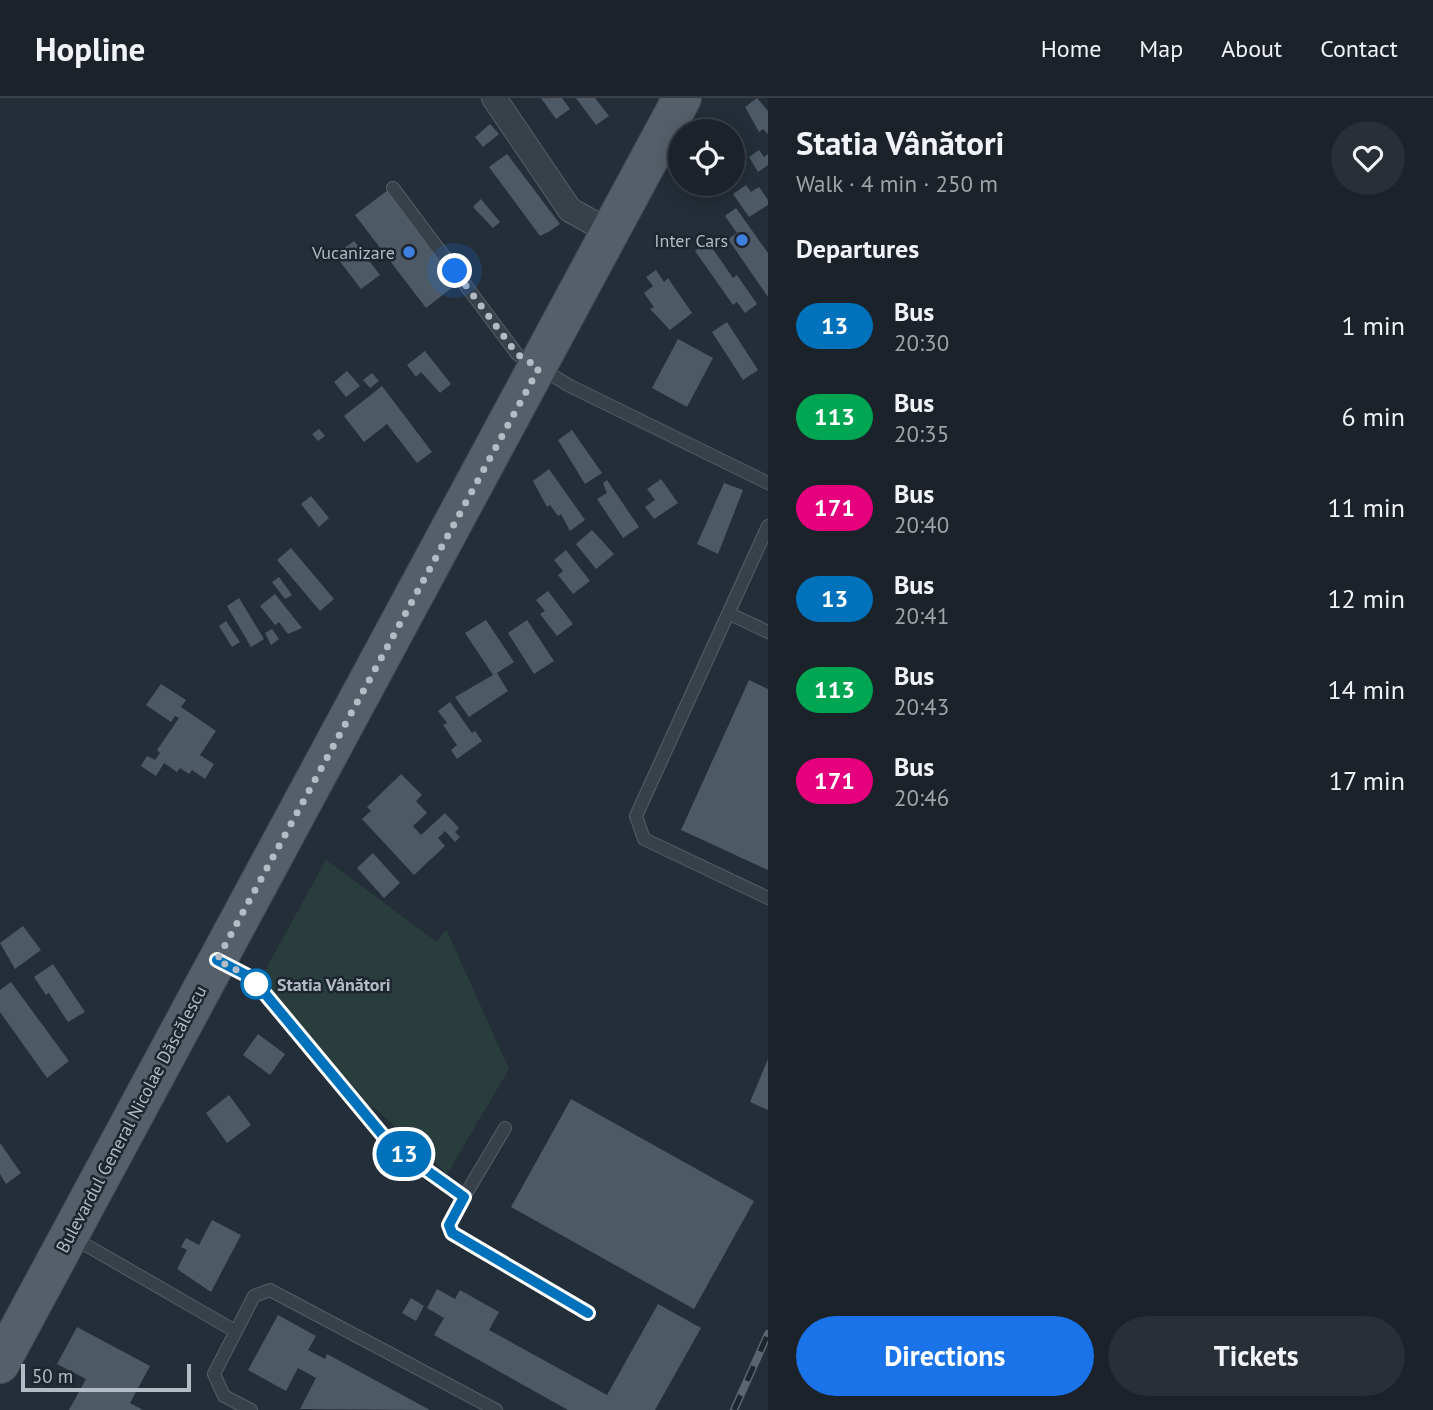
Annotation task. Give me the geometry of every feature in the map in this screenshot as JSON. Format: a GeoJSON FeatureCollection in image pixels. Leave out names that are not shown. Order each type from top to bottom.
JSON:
{"type":"FeatureCollection","features":[{"type":"Feature","properties":{"kind":"main road","name":"Bulevardul General Nicolae Dăscălescu"},"geometry":{"type":"LineString","coordinates":[[0,1364],[539,368],[682,98]]}},
{"type":"Feature","properties":{"kind":"street"},"geometry":{"type":"LineString","coordinates":[[494,98],[570,210],[610,232]]}},
{"type":"Feature","properties":{"kind":"lane"},"geometry":{"type":"LineString","coordinates":[[393,188],[517,354],[539,368],[768,483]]}},
{"type":"Feature","properties":{"kind":"lane"},"geometry":{"type":"LineString","coordinates":[[768,526],[730,614],[635,816],[645,839],[768,898]]}},
{"type":"Feature","properties":{"kind":"lane"},"geometry":{"type":"LineString","coordinates":[[730,614],[768,632]]}},
{"type":"Feature","properties":{"kind":"lane"},"geometry":{"type":"LineString","coordinates":[[217,960],[252,978],[390,1144],[464,1197]]}},
{"type":"Feature","properties":{"kind":"lane"},"geometry":{"type":"LineString","coordinates":[[505,1128],[449,1225],[452,1233],[588,1313]]}},
{"type":"Feature","properties":{"kind":"lane"},"geometry":{"type":"LineString","coordinates":[[69,1235],[235,1331]]}},
{"type":"Feature","properties":{"kind":"lane"},"geometry":{"type":"LineString","coordinates":[[251,1410],[224,1396],[214,1374],[254,1296],[270,1290],[496,1410]]}},
{"type":"Feature","properties":{"kind":"green space"},"geometry":{"type":"Polygon","coordinates":[[[326,860],[437,942],[446,929],[509,1069],[447,1174],[375,1108],[363,1104],[262,976],[326,860]]]}},
{"type":"Feature","properties":{"kind":"building"},"geometry":{"type":"Polygon","coordinates":[[[541,98],[562,98],[570,109],[556,119],[541,98]]]}},
{"type":"Feature","properties":{"kind":"building"},"geometry":{"type":"Polygon","coordinates":[[[576,98],[595,98],[609,116],[596,125],[576,98]]]}},
{"type":"Feature","properties":{"kind":"building"},"geometry":{"type":"Polygon","coordinates":[[[757,98],[768,111],[768,134],[763,129],[759,132],[745,107],[757,98]]]}},
{"type":"Feature","properties":{"kind":"building"},"geometry":{"type":"Polygon","coordinates":[[[490,124],[499,134],[483,147],[475,137],[490,124]]]}},
{"type":"Feature","properties":{"kind":"building"},"geometry":{"type":"Polygon","coordinates":[[[759,150],[764,157],[768,154],[768,165],[758,172],[749,157],[759,150]]]}},
{"type":"Feature","properties":{"kind":"building"},"geometry":{"type":"Polygon","coordinates":[[[507,154],[560,224],[540,236],[489,167],[507,154]]]}},
{"type":"Feature","properties":{"kind":"building"},"geometry":{"type":"Polygon","coordinates":[[[745,186],[751,192],[759,187],[768,200],[768,205],[749,217],[734,196],[745,196],[745,186]]]}},
{"type":"Feature","properties":{"kind":"building"},"geometry":{"type":"Polygon","coordinates":[[[388,190],[458,283],[426,308],[355,215],[388,190]]]}},
{"type":"Feature","properties":{"kind":"building"},"geometry":{"type":"Polygon","coordinates":[[[481,199],[500,222],[493,228],[473,207],[481,199]]]}},
{"type":"Feature","properties":{"kind":"building"},"geometry":{"type":"Polygon","coordinates":[[[736,208],[768,253],[768,297],[728,239],[737,233],[725,216],[736,208]]]}},
{"type":"Feature","properties":{"kind":"building"},"geometry":{"type":"Polygon","coordinates":[[[354,241],[380,275],[361,289],[335,255],[354,241]]]}},
{"type":"Feature","properties":{"kind":"building"},"geometry":{"type":"Polygon","coordinates":[[[708,242],[733,278],[737,275],[757,304],[745,313],[737,302],[733,305],[695,251],[708,242]]]}},
{"type":"Feature","properties":{"kind":"building"},"geometry":{"type":"Polygon","coordinates":[[[656,270],[664,282],[668,278],[692,313],[670,330],[650,309],[654,307],[644,293],[653,286],[646,277],[656,270]]]}},
{"type":"Feature","properties":{"kind":"building"},"geometry":{"type":"Polygon","coordinates":[[[727,322],[758,370],[743,380],[712,332],[727,322]]]}},
{"type":"Feature","properties":{"kind":"building"},"geometry":{"type":"Polygon","coordinates":[[[678,339],[713,358],[687,407],[652,388],[678,339]]]}},
{"type":"Feature","properties":{"kind":"building"},"geometry":{"type":"Polygon","coordinates":[[[425,351],[451,384],[440,393],[421,372],[416,377],[407,365],[425,351]]]}},
{"type":"Feature","properties":{"kind":"building"},"geometry":{"type":"Polygon","coordinates":[[[347,371],[360,386],[346,397],[334,382],[347,371]]]}},
{"type":"Feature","properties":{"kind":"building"},"geometry":{"type":"Polygon","coordinates":[[[372,373],[379,381],[370,388],[363,380],[372,373]]]}},
{"type":"Feature","properties":{"kind":"building"},"geometry":{"type":"Polygon","coordinates":[[[382,386],[432,452],[417,463],[387,424],[364,442],[344,416],[382,386]]]}},
{"type":"Feature","properties":{"kind":"building"},"geometry":{"type":"Polygon","coordinates":[[[319,429],[325,436],[318,441],[312,434],[319,429]]]}},
{"type":"Feature","properties":{"kind":"building"},"geometry":{"type":"Polygon","coordinates":[[[572,430],[602,473],[585,484],[558,440],[572,430]]]}},
{"type":"Feature","properties":{"kind":"building"},"geometry":{"type":"Polygon","coordinates":[[[549,469],[585,520],[570,531],[561,514],[558,516],[550,505],[547,507],[533,481],[549,469]]]}},
{"type":"Feature","properties":{"kind":"building"},"geometry":{"type":"Polygon","coordinates":[[[661,479],[678,503],[654,519],[645,507],[655,500],[647,489],[661,479]]]}},
{"type":"Feature","properties":{"kind":"building"},"geometry":{"type":"Polygon","coordinates":[[[607,480],[639,527],[623,538],[597,499],[607,493],[603,483],[607,480]]]}},
{"type":"Feature","properties":{"kind":"building"},"geometry":{"type":"Polygon","coordinates":[[[724,483],[743,490],[718,554],[697,544],[724,483]]]}},
{"type":"Feature","properties":{"kind":"building"},"geometry":{"type":"Polygon","coordinates":[[[311,496],[329,518],[319,527],[301,504],[311,496]]]}},
{"type":"Feature","properties":{"kind":"building"},"geometry":{"type":"Polygon","coordinates":[[[592,530],[614,554],[596,569],[576,544],[592,530]]]}},
{"type":"Feature","properties":{"kind":"building"},"geometry":{"type":"Polygon","coordinates":[[[291,548],[334,599],[320,611],[277,560],[291,548]]]}},
{"type":"Feature","properties":{"kind":"building"},"geometry":{"type":"Polygon","coordinates":[[[566,550],[590,581],[573,594],[558,575],[563,571],[554,560],[566,550]]]}},
{"type":"Feature","properties":{"kind":"building"},"geometry":{"type":"Polygon","coordinates":[[[279,577],[292,595],[285,599],[272,582],[279,577]]]}},
{"type":"Feature","properties":{"kind":"building"},"geometry":{"type":"Polygon","coordinates":[[[548,591],[573,624],[557,636],[540,614],[545,611],[536,600],[548,591]]]}},
{"type":"Feature","properties":{"kind":"building"},"geometry":{"type":"Polygon","coordinates":[[[275,594],[302,628],[288,634],[279,622],[275,625],[260,606],[275,594]]]}},
{"type":"Feature","properties":{"kind":"building"},"geometry":{"type":"Polygon","coordinates":[[[239,598],[264,639],[251,647],[227,606],[239,598]]]}},
{"type":"Feature","properties":{"kind":"building"},"geometry":{"type":"Polygon","coordinates":[[[486,620],[514,662],[497,673],[508,691],[469,717],[455,697],[493,675],[465,633],[486,620]]]}},
{"type":"Feature","properties":{"kind":"building"},"geometry":{"type":"Polygon","coordinates":[[[527,620],[554,661],[534,674],[508,633],[527,620]]]}},
{"type":"Feature","properties":{"kind":"building"},"geometry":{"type":"Polygon","coordinates":[[[226,621],[240,642],[232,647],[219,626],[226,621]]]}},
{"type":"Feature","properties":{"kind":"building"},"geometry":{"type":"Polygon","coordinates":[[[272,629],[279,639],[271,645],[265,633],[272,629]]]}},
{"type":"Feature","properties":{"kind":"building"},"geometry":{"type":"Polygon","coordinates":[[[749,680],[768,689],[768,870],[681,830],[749,680]]]}},
{"type":"Feature","properties":{"kind":"building"},"geometry":{"type":"Polygon","coordinates":[[[161,684],[186,700],[181,707],[216,731],[200,755],[214,764],[205,779],[192,770],[189,774],[180,768],[177,772],[164,763],[156,776],[141,766],[147,756],[155,760],[160,753],[157,750],[179,718],[175,716],[171,722],[146,705],[161,684]]]}},
{"type":"Feature","properties":{"kind":"building"},"geometry":{"type":"Polygon","coordinates":[[[450,702],[472,733],[475,731],[482,741],[457,759],[451,750],[457,745],[443,725],[447,723],[438,711],[450,702]]]}},
{"type":"Feature","properties":{"kind":"building"},"geometry":{"type":"Polygon","coordinates":[[[401,774],[422,795],[416,801],[427,813],[413,826],[421,835],[445,813],[459,828],[455,832],[460,837],[455,842],[445,831],[438,838],[445,846],[414,875],[362,819],[371,811],[367,807],[401,774]]]}},
{"type":"Feature","properties":{"kind":"building"},"geometry":{"type":"Polygon","coordinates":[[[373,853],[400,883],[384,898],[357,868],[373,853]]]}},
{"type":"Feature","properties":{"kind":"building"},"geometry":{"type":"Polygon","coordinates":[[[23,926],[41,950],[15,969],[0,943],[23,926]]]}},
{"type":"Feature","properties":{"kind":"building"},"geometry":{"type":"Polygon","coordinates":[[[53,964],[85,1012],[68,1022],[49,993],[46,995],[34,977],[53,964]]]}},
{"type":"Feature","properties":{"kind":"building"},"geometry":{"type":"Polygon","coordinates":[[[11,982],[69,1061],[47,1078],[0,1012],[0,990],[11,982]]]}},
{"type":"Feature","properties":{"kind":"building"},"geometry":{"type":"Polygon","coordinates":[[[258,1034],[285,1054],[270,1075],[243,1055],[258,1034]]]}},
{"type":"Feature","properties":{"kind":"building"},"geometry":{"type":"Polygon","coordinates":[[[768,1059],[768,1110],[750,1102],[768,1059]]]}},
{"type":"Feature","properties":{"kind":"building"},"geometry":{"type":"Polygon","coordinates":[[[229,1095],[251,1125],[227,1143],[206,1113],[229,1095]]]}},
{"type":"Feature","properties":{"kind":"building"},"geometry":{"type":"Polygon","coordinates":[[[571,1099],[754,1201],[694,1309],[511,1207],[571,1099]]]}},
{"type":"Feature","properties":{"kind":"building"},"geometry":{"type":"Polygon","coordinates":[[[0,1143],[21,1173],[6,1184],[0,1174],[0,1143]]]}},
{"type":"Feature","properties":{"kind":"building"},"geometry":{"type":"Polygon","coordinates":[[[212,1220],[241,1235],[211,1292],[177,1269],[187,1250],[181,1247],[186,1238],[199,1245],[212,1220]]]}},
{"type":"Feature","properties":{"kind":"building"},"geometry":{"type":"Polygon","coordinates":[[[437,1289],[455,1299],[460,1290],[499,1312],[489,1330],[607,1395],[658,1304],[701,1328],[655,1410],[568,1410],[434,1335],[444,1318],[427,1308],[437,1289]]]}},
{"type":"Feature","properties":{"kind":"building"},"geometry":{"type":"Polygon","coordinates":[[[411,1298],[424,1306],[416,1321],[402,1313],[411,1298]]]}},
{"type":"Feature","properties":{"kind":"building"},"geometry":{"type":"Polygon","coordinates":[[[278,1315],[316,1336],[308,1350],[325,1359],[327,1354],[430,1410],[300,1409],[316,1378],[298,1368],[286,1391],[248,1370],[278,1315]]]}},
{"type":"Feature","properties":{"kind":"building"},"geometry":{"type":"Polygon","coordinates":[[[77,1327],[150,1366],[130,1403],[143,1410],[69,1410],[86,1379],[57,1364],[77,1327]]]}},
{"type":"Feature","properties":{"kind":"railway"},"geometry":{"type":"LineString","coordinates":[[734,1410],[768,1334]]}},
{"type":"Feature","properties":{"kind":"bus line","name":"13"},"geometry":{"type":"LineString","coordinates":[[217,960],[252,978],[390,1144],[464,1197],[449,1225],[452,1233],[588,1313]]}},
{"type":"Feature","properties":{"kind":"place","name":"Inter Cars"},"geometry":{"type":"Point","coordinates":[742,240]}},
{"type":"Feature","properties":{"kind":"place","name":"Vucanizare"},"geometry":{"type":"Point","coordinates":[409,252]}},
{"type":"Feature","properties":{"kind":"place","name":"Statia Vânători"},"geometry":{"type":"Point","coordinates":[256,984]}},
{"type":"Feature","properties":{"kind":"route"},"geometry":{"type":"LineString","coordinates":[[256,984],[252,978],[217,960],[539,368],[517,354],[455,271]]}}]}
